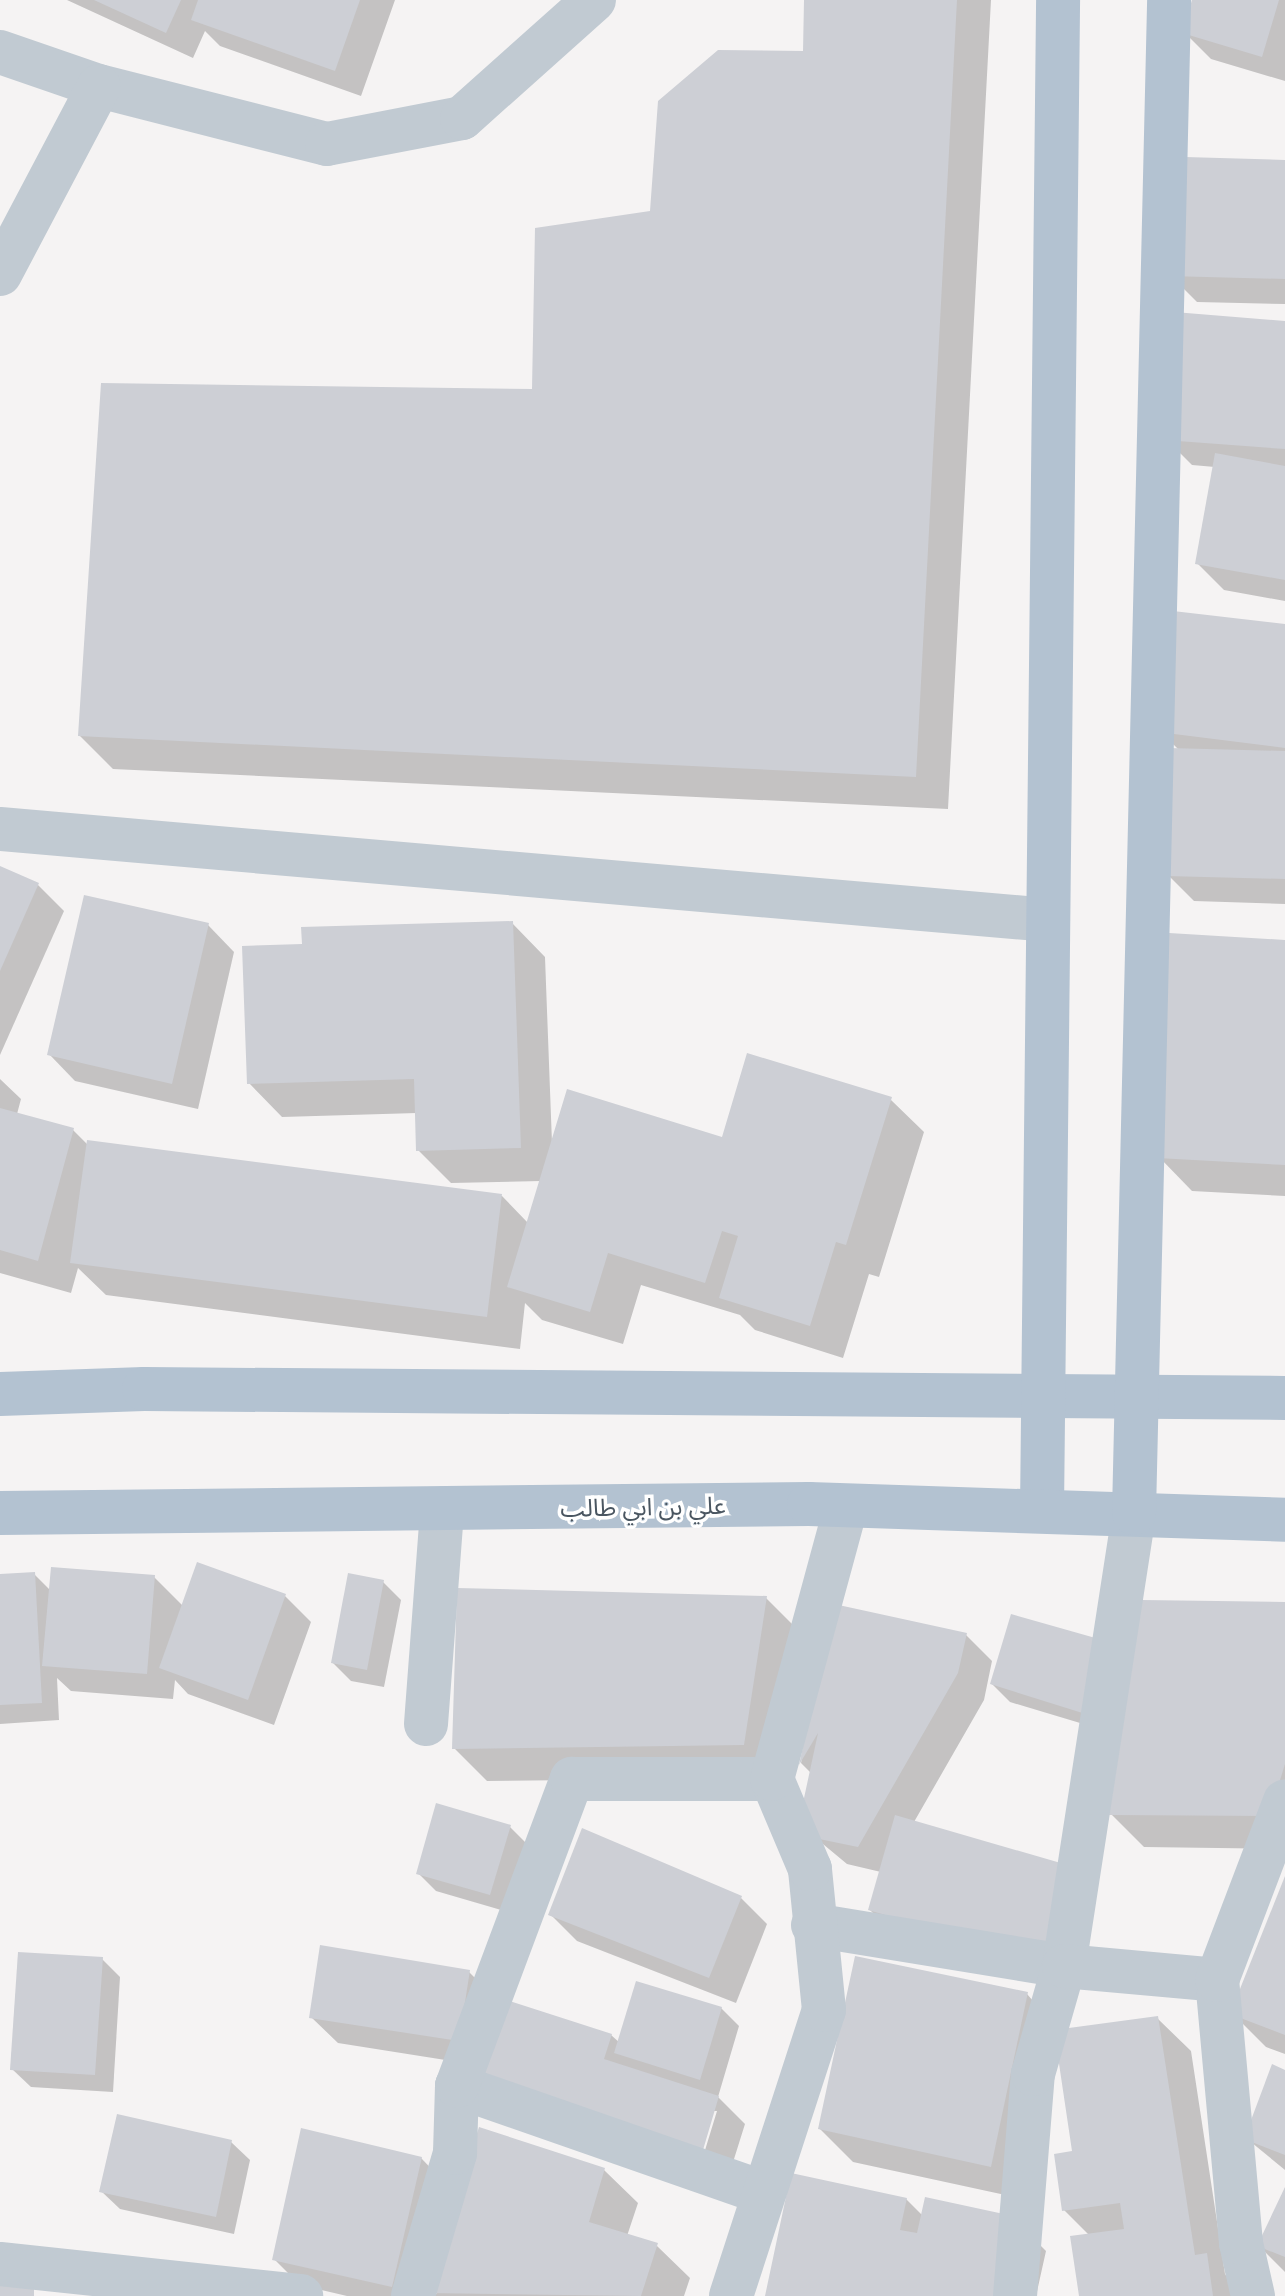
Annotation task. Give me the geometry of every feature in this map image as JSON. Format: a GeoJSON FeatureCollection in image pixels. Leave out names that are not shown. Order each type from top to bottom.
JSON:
{"type":"FeatureCollection","features":[{"type":"Feature","properties":{"kind":"main road"},"geometry":{"type":"LineString","coordinates":[[1042,1511],[1058,0]]}},
{"type":"Feature","properties":{"kind":"main road"},"geometry":{"type":"LineString","coordinates":[[1134,1513],[1169,0]]}},
{"type":"Feature","properties":{"kind":"main road"},"geometry":{"type":"LineString","coordinates":[[0,1394],[160,1389],[1285,1398]]}},
{"type":"Feature","properties":{"kind":"main road","name":"علي بن ابي طالب"},"geometry":{"type":"LineString","coordinates":[[0,1513],[846,1506],[1285,1520]]}},
{"type":"Feature","properties":{"kind":"street"},"geometry":{"type":"LineString","coordinates":[[0,52],[99,86],[327,144],[462,118],[594,0]]}},
{"type":"Feature","properties":{"kind":"street"},"geometry":{"type":"LineString","coordinates":[[0,274],[99,86]]}},
{"type":"Feature","properties":{"kind":"street"},"geometry":{"type":"LineString","coordinates":[[0,829],[1048,920]]}},
{"type":"Feature","properties":{"kind":"street"},"geometry":{"type":"LineString","coordinates":[[731,2296],[824,2010],[813,1925],[810,1869],[772,1779],[846,1506]]}},
{"type":"Feature","properties":{"kind":"street"},"geometry":{"type":"LineString","coordinates":[[426,1724],[442,1509]]}},
{"type":"Feature","properties":{"kind":"street"},"geometry":{"type":"LineString","coordinates":[[1015,2296],[1033,2074],[1064,1966],[1134,1513]]}},
{"type":"Feature","properties":{"kind":"street"},"geometry":{"type":"LineString","coordinates":[[413,2296],[455,2153],[457,2086],[572,1779],[772,1779]]}},
{"type":"Feature","properties":{"kind":"street"},"geometry":{"type":"LineString","coordinates":[[1253,2296],[1241,2243],[1217,1980],[1285,1801]]}},
{"type":"Feature","properties":{"kind":"street"},"geometry":{"type":"LineString","coordinates":[[813,1925],[1064,1966],[1217,1980]]}},
{"type":"Feature","properties":{"kind":"street"},"geometry":{"type":"LineString","coordinates":[[457,2086],[764,2193]]}},
{"type":"Feature","properties":{"kind":"street"},"geometry":{"type":"LineString","coordinates":[[0,2264],[301,2296]]}},
{"type":"Feature","properties":{"kind":"building"},"geometry":{"type":"Polygon","coordinates":[[[94,0],[181,0],[166,33],[94,0]]]}},
{"type":"Feature","properties":{"kind":"building"},"geometry":{"type":"Polygon","coordinates":[[[198,0],[360,0],[335,71],[191,20],[198,0]]]}},
{"type":"Feature","properties":{"kind":"building"},"geometry":{"type":"Polygon","coordinates":[[[804,0],[957,0],[916,777],[78,736],[101,383],[532,389],[535,228],[650,211],[658,101],[718,50],[803,51],[804,0]]]}},
{"type":"Feature","properties":{"kind":"building"},"geometry":{"type":"Polygon","coordinates":[[[1192,0],[1279,0],[1262,57],[1182,33],[1192,0]]]}},
{"type":"Feature","properties":{"kind":"building"},"geometry":{"type":"Polygon","coordinates":[[[1185,157],[1285,160],[1285,279],[1168,276],[1185,157]]]}},
{"type":"Feature","properties":{"kind":"building"},"geometry":{"type":"Polygon","coordinates":[[[1174,312],[1285,321],[1285,449],[1164,440],[1174,312]]]}},
{"type":"Feature","properties":{"kind":"building"},"geometry":{"type":"Polygon","coordinates":[[[1215,453],[1285,466],[1285,580],[1195,564],[1215,453]]]}},
{"type":"Feature","properties":{"kind":"building"},"geometry":{"type":"Polygon","coordinates":[[[1173,611],[1285,624],[1285,748],[1158,732],[1173,611]]]}},
{"type":"Feature","properties":{"kind":"building"},"geometry":{"type":"Polygon","coordinates":[[[1169,748],[1285,751],[1285,879],[1166,876],[1169,748]]]}},
{"type":"Feature","properties":{"kind":"building"},"geometry":{"type":"Polygon","coordinates":[[[0,866],[39,883],[0,971],[0,866]]]}},
{"type":"Feature","properties":{"kind":"building"},"geometry":{"type":"Polygon","coordinates":[[[84,895],[209,923],[172,1084],[47,1055],[84,895]]]}},
{"type":"Feature","properties":{"kind":"building"},"geometry":{"type":"Polygon","coordinates":[[[513,921],[521,1148],[416,1151],[414,1079],[247,1084],[242,946],[302,944],[301,927],[513,921]]]}},
{"type":"Feature","properties":{"kind":"building"},"geometry":{"type":"Polygon","coordinates":[[[1169,933],[1285,940],[1285,1165],[1157,1158],[1169,933]]]}},
{"type":"Feature","properties":{"kind":"building"},"geometry":{"type":"Polygon","coordinates":[[[747,1053],[892,1097],[846,1245],[836,1242],[810,1326],[719,1298],[738,1236],[722,1231],[705,1283],[608,1253],[590,1312],[507,1287],[567,1089],[722,1137],[747,1053]]]}},
{"type":"Feature","properties":{"kind":"building"},"geometry":{"type":"Polygon","coordinates":[[[0,1108],[74,1128],[38,1261],[0,1250],[0,1108]]]}},
{"type":"Feature","properties":{"kind":"building"},"geometry":{"type":"Polygon","coordinates":[[[87,1140],[502,1194],[487,1317],[70,1263],[87,1140]]]}},
{"type":"Feature","properties":{"kind":"building"},"geometry":{"type":"Polygon","coordinates":[[[197,1562],[286,1594],[248,1700],[159,1668],[197,1562]]]}},
{"type":"Feature","properties":{"kind":"building"},"geometry":{"type":"Polygon","coordinates":[[[51,1567],[155,1575],[147,1674],[42,1666],[51,1567]]]}},
{"type":"Feature","properties":{"kind":"building"},"geometry":{"type":"Polygon","coordinates":[[[35,1572],[42,1703],[0,1705],[0,1574],[35,1572]]]}},
{"type":"Feature","properties":{"kind":"building"},"geometry":{"type":"Polygon","coordinates":[[[348,1573],[384,1580],[367,1670],[331,1663],[348,1573]]]}},
{"type":"Feature","properties":{"kind":"building"},"geometry":{"type":"Polygon","coordinates":[[[457,1588],[767,1596],[744,1745],[452,1749],[457,1588]]]}},
{"type":"Feature","properties":{"kind":"building"},"geometry":{"type":"Polygon","coordinates":[[[1142,1600],[1285,1602],[1285,1764],[1269,1816],[1109,1815],[1142,1600]]]}},
{"type":"Feature","properties":{"kind":"building"},"geometry":{"type":"Polygon","coordinates":[[[834,1604],[967,1633],[958,1673],[858,1847],[819,1839],[798,1826],[818,1733],[799,1765],[834,1604]]]}},
{"type":"Feature","properties":{"kind":"building"},"geometry":{"type":"Polygon","coordinates":[[[1011,1614],[1106,1641],[1092,1716],[990,1684],[1011,1614]]]}},
{"type":"Feature","properties":{"kind":"building"},"geometry":{"type":"Polygon","coordinates":[[[436,1803],[511,1825],[490,1895],[416,1874],[436,1803]]]}},
{"type":"Feature","properties":{"kind":"building"},"geometry":{"type":"Polygon","coordinates":[[[895,1815],[1071,1866],[1044,1961],[868,1910],[895,1815]]]}},
{"type":"Feature","properties":{"kind":"building"},"geometry":{"type":"Polygon","coordinates":[[[582,1828],[742,1896],[709,1978],[548,1915],[582,1828]]]}},
{"type":"Feature","properties":{"kind":"building"},"geometry":{"type":"Polygon","coordinates":[[[1285,1876],[1285,2035],[1230,2014],[1285,1876]]]}},
{"type":"Feature","properties":{"kind":"building"},"geometry":{"type":"Polygon","coordinates":[[[320,1945],[470,1970],[459,2041],[309,2018],[320,1945]]]}},
{"type":"Feature","properties":{"kind":"building"},"geometry":{"type":"Polygon","coordinates":[[[18,1952],[103,1957],[95,2075],[10,2070],[18,1952]]]}},
{"type":"Feature","properties":{"kind":"building"},"geometry":{"type":"Polygon","coordinates":[[[855,1956],[1028,1992],[991,2167],[818,2129],[855,1956]]]}},
{"type":"Feature","properties":{"kind":"building"},"geometry":{"type":"Polygon","coordinates":[[[636,1981],[722,2007],[700,2080],[614,2053],[636,1981]]]}},
{"type":"Feature","properties":{"kind":"building"},"geometry":{"type":"Polygon","coordinates":[[[497,1997],[612,2034],[604,2059],[719,2096],[703,2150],[471,2076],[497,1997]]]}},
{"type":"Feature","properties":{"kind":"building"},"geometry":{"type":"Polygon","coordinates":[[[1158,2016],[1195,2255],[1207,2253],[1213,2296],[1079,2296],[1070,2236],[1124,2229],[1120,2203],[1062,2211],[1054,2154],[1072,2151],[1054,2030],[1158,2016]]]}},
{"type":"Feature","properties":{"kind":"building"},"geometry":{"type":"Polygon","coordinates":[[[1272,2064],[1285,2070],[1285,2155],[1244,2139],[1272,2064]]]}},
{"type":"Feature","properties":{"kind":"building"},"geometry":{"type":"Polygon","coordinates":[[[117,2114],[232,2140],[216,2217],[99,2192],[117,2114]]]}},
{"type":"Feature","properties":{"kind":"building"},"geometry":{"type":"Polygon","coordinates":[[[479,2127],[605,2168],[589,2222],[658,2243],[641,2296],[426,2293],[479,2127]]]}},
{"type":"Feature","properties":{"kind":"building"},"geometry":{"type":"Polygon","coordinates":[[[301,2128],[422,2157],[392,2287],[272,2260],[301,2128]]]}},
{"type":"Feature","properties":{"kind":"building"},"geometry":{"type":"Polygon","coordinates":[[[791,2173],[907,2198],[900,2230],[917,2233],[925,2197],[1013,2216],[997,2296],[765,2296],[791,2173]]]}},
{"type":"Feature","properties":{"kind":"building"},"geometry":{"type":"Polygon","coordinates":[[[1285,2187],[1285,2257],[1257,2246],[1285,2187]]]}},
{"type":"Feature","properties":{"kind":"building"},"geometry":{"type":"Polygon","coordinates":[[[34,2285],[34,2296],[0,2296],[0,2286],[34,2285]]]}}]}
